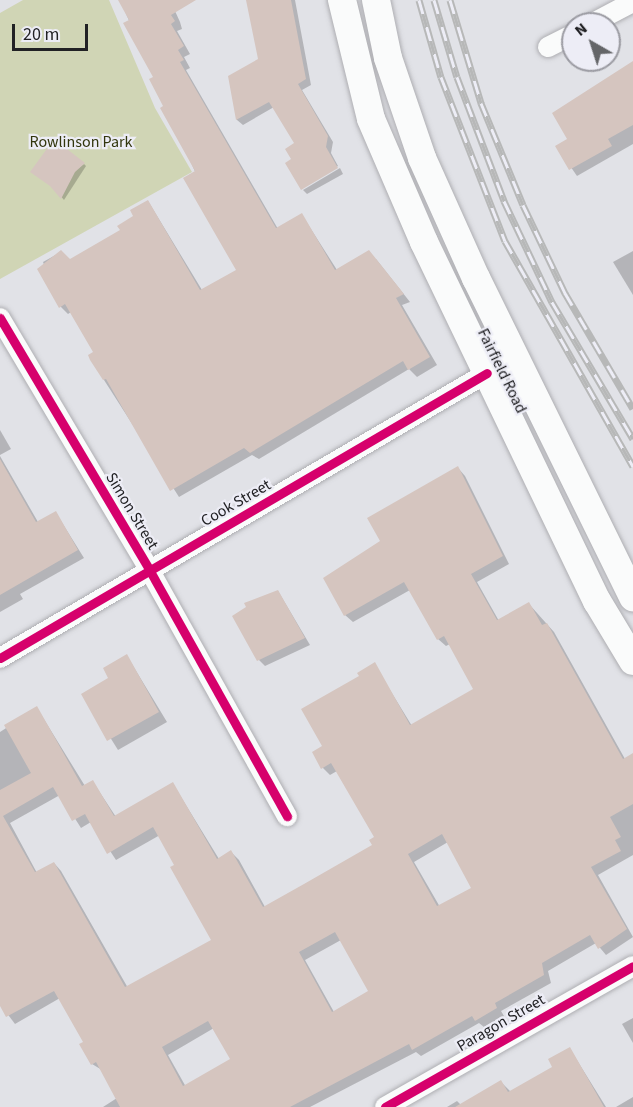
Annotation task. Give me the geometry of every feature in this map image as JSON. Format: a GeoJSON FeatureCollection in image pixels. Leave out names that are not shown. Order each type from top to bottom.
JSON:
{"type":"FeatureCollection","features":[{"type":"Feature","properties":{"kind":"main road","name":"Fairfield Road"},"geometry":{"type":"LineString","coordinates":[[342,0],[371,119],[424,242],[597,601],[633,661]]}},
{"type":"Feature","properties":{"kind":"main road","name":"Fairfield Road"},"geometry":{"type":"LineString","coordinates":[[376,0],[388,58],[422,158],[476,278],[633,597]]}},
{"type":"Feature","properties":{"kind":"street"},"geometry":{"type":"LineString","coordinates":[[614,12],[633,2]]}},
{"type":"Feature","properties":{"kind":"street"},"geometry":{"type":"LineString","coordinates":[[548,47],[561,40]]}},
{"type":"Feature","properties":{"kind":"street","name":"Simon Street"},"geometry":{"type":"LineString","coordinates":[[0,318],[150,571],[287,816]]}},
{"type":"Feature","properties":{"kind":"street","name":"Cook Street"},"geometry":{"type":"LineString","coordinates":[[0,658],[487,373]]}},
{"type":"Feature","properties":{"kind":"street","name":"Paragon Street"},"geometry":{"type":"LineString","coordinates":[[385,1107],[633,966]]}},
{"type":"Feature","properties":{"kind":"green space","name":"Rowlinson Park"},"geometry":{"type":"Polygon","coordinates":[[[23,0],[109,0],[155,108],[192,172],[0,279],[0,13],[23,0]]]}},
{"type":"Feature","properties":{"kind":"building"},"geometry":{"type":"Polygon","coordinates":[[[118,0],[196,0],[171,15],[175,21],[171,24],[184,46],[178,50],[184,60],[180,62],[276,228],[302,213],[335,270],[369,250],[404,294],[396,298],[430,357],[408,370],[403,361],[250,453],[244,448],[170,491],[106,379],[103,380],[90,360],[88,355],[93,352],[65,304],[59,308],[37,269],[61,250],[70,259],[120,230],[117,226],[133,216],[130,210],[148,200],[200,290],[236,270],[183,178],[195,171],[160,108],[163,106],[149,79],[153,77],[123,23],[129,20],[118,0]]]}},
{"type":"Feature","properties":{"kind":"building"},"geometry":{"type":"Polygon","coordinates":[[[246,0],[291,0],[306,79],[298,84],[328,136],[326,147],[338,168],[301,190],[285,163],[291,159],[285,149],[294,143],[269,102],[236,120],[228,76],[258,59],[246,0]]]}},
{"type":"Feature","properties":{"kind":"building"},"geometry":{"type":"Polygon","coordinates":[[[633,61],[633,125],[608,139],[612,146],[569,170],[555,146],[567,139],[552,113],[616,72],[621,72],[621,69],[633,61]]]}},
{"type":"Feature","properties":{"kind":"building"},"geometry":{"type":"Polygon","coordinates":[[[54,139],[85,163],[75,172],[61,199],[50,186],[30,172],[54,139]]]}},
{"type":"Feature","properties":{"kind":"building"},"geometry":{"type":"Polygon","coordinates":[[[0,459],[36,522],[56,511],[78,550],[0,595],[0,459]]]}},
{"type":"Feature","properties":{"kind":"building"},"geometry":{"type":"Polygon","coordinates":[[[458,466],[503,556],[471,574],[497,620],[529,602],[542,625],[547,623],[623,759],[633,753],[633,804],[610,817],[621,837],[615,840],[621,851],[591,867],[627,929],[598,949],[590,935],[542,963],[544,975],[495,1003],[497,1008],[475,1021],[472,1016],[412,1050],[409,1044],[290,1107],[120,1107],[96,1062],[91,1065],[79,1044],[83,1042],[54,991],[6,1017],[0,1006],[0,790],[31,773],[4,725],[37,706],[82,786],[93,780],[114,816],[173,782],[217,859],[231,850],[263,907],[304,884],[372,845],[369,840],[374,837],[331,763],[321,769],[312,752],[322,746],[301,709],[359,676],[357,673],[375,662],[410,725],[473,689],[444,636],[437,640],[404,582],[344,616],[323,578],[380,541],[367,518],[458,466]],[[53,787],[3,816],[35,872],[54,862],[125,987],[211,940],[170,867],[174,865],[153,827],[107,854],[85,814],[72,821],[53,787]],[[442,834],[408,854],[437,906],[471,888],[442,834]],[[335,932],[299,952],[332,1012],[368,991],[335,932]],[[208,1021],[162,1047],[183,1086],[230,1059],[208,1021]]]}},
{"type":"Feature","properties":{"kind":"building"},"geometry":{"type":"Polygon","coordinates":[[[278,590],[305,638],[257,661],[232,616],[246,607],[244,603],[278,590]]]}},
{"type":"Feature","properties":{"kind":"building"},"geometry":{"type":"Polygon","coordinates":[[[127,654],[159,712],[107,741],[81,694],[108,678],[103,668],[127,654]]]}},
{"type":"Feature","properties":{"kind":"building"},"geometry":{"type":"Polygon","coordinates":[[[570,1047],[604,1107],[455,1107],[501,1080],[508,1092],[552,1067],[548,1059],[570,1047]]]}},
{"type":"Feature","properties":{"kind":"railway"},"geometry":{"type":"LineString","coordinates":[[419,0],[441,77],[505,241],[633,466]]}},
{"type":"Feature","properties":{"kind":"railway"},"geometry":{"type":"LineString","coordinates":[[434,0],[457,77],[504,201],[552,302],[633,439]]}},
{"type":"Feature","properties":{"kind":"railway"},"geometry":{"type":"LineString","coordinates":[[450,0],[481,103],[523,205],[565,293],[633,409]]}},
{"type":"Feature","properties":{"kind":"cycle path"},"geometry":{"type":"LineString","coordinates":[[0,318],[150,571],[287,816]]}},
{"type":"Feature","properties":{"kind":"cycle path"},"geometry":{"type":"LineString","coordinates":[[0,658],[487,373]]}},
{"type":"Feature","properties":{"kind":"cycle path"},"geometry":{"type":"LineString","coordinates":[[385,1107],[633,966]]}}]}
